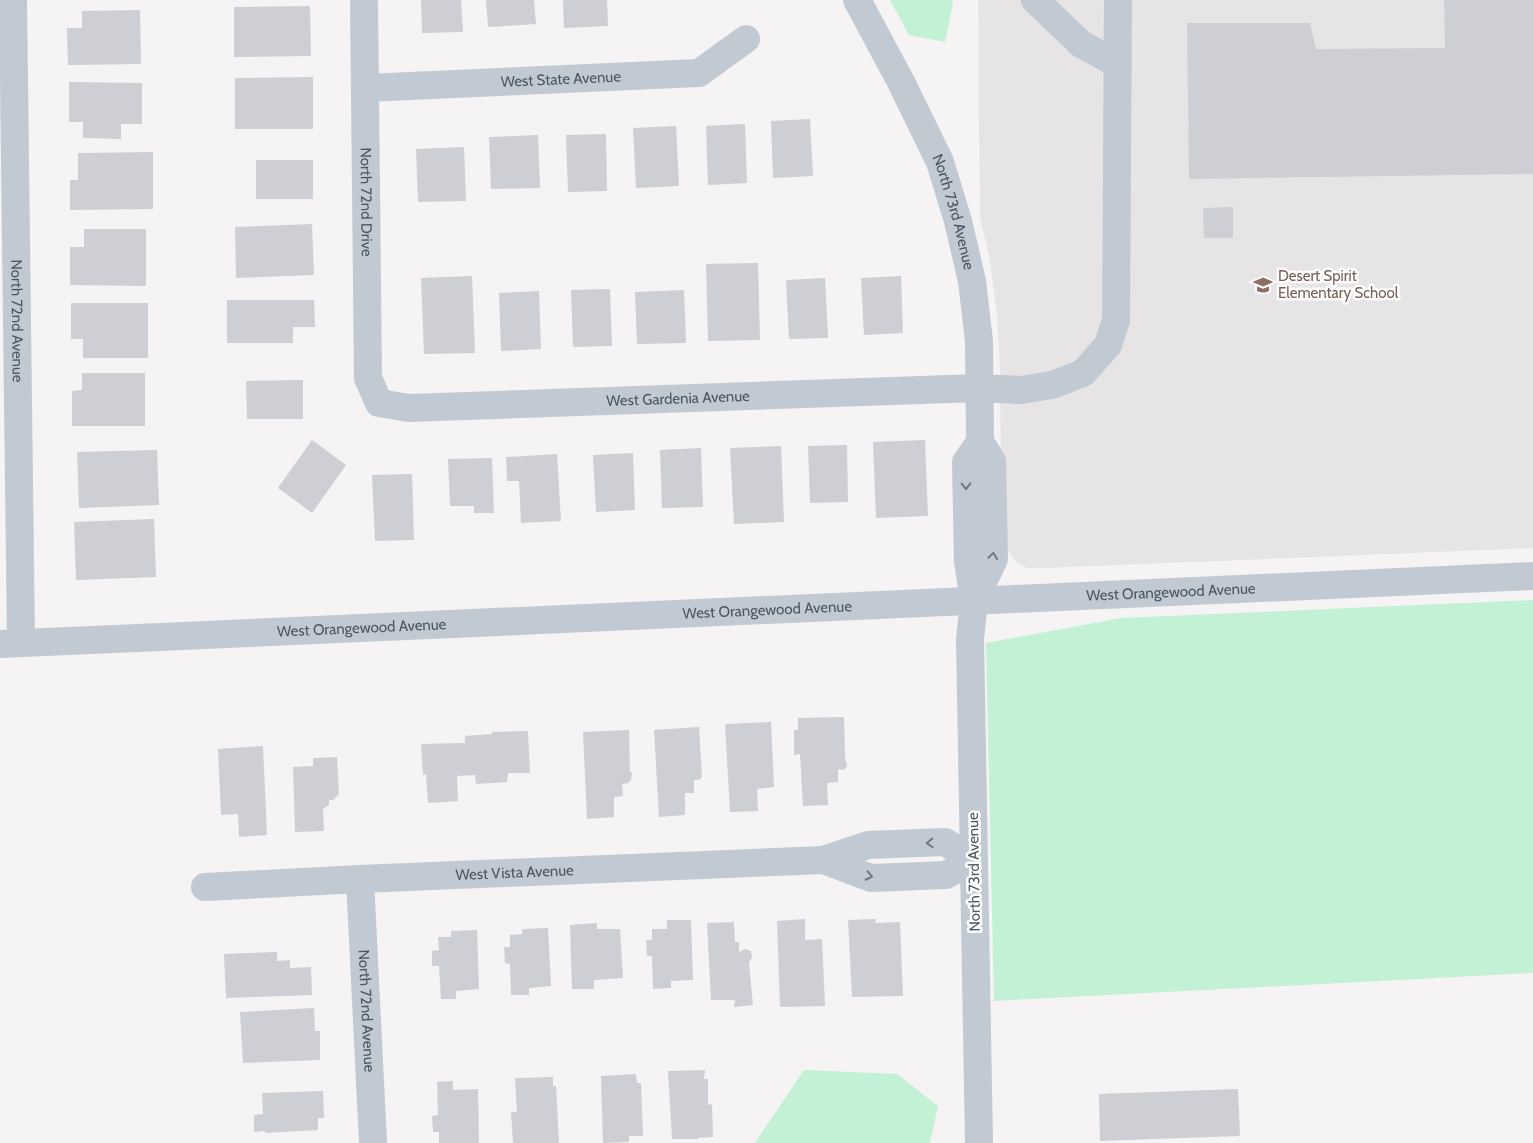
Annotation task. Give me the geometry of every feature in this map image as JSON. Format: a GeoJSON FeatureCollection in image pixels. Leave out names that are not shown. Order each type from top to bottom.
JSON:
{"type":"FeatureCollection","features":[{"type":"Feature","properties":{"kind":"street","name":"North 72nd Avenue"},"geometry":{"type":"LineString","coordinates":[[10,643],[14,0]]}},
{"type":"Feature","properties":{"kind":"street","name":"North 72nd Drive"},"geometry":{"type":"LineString","coordinates":[[364,0],[368,378],[379,403]]}},
{"type":"Feature","properties":{"kind":"street","name":"North 73rd Avenue"},"geometry":{"type":"LineString","coordinates":[[857,0],[901,82],[940,162],[958,221],[972,281],[979,341],[980,442],[966,462],[968,561],[974,601],[970,639],[980,1143]]}},
{"type":"Feature","properties":{"kind":"street"},"geometry":{"type":"LineString","coordinates":[[1035,0],[1081,44],[1118,64]]}},
{"type":"Feature","properties":{"kind":"street","name":"West Gardenia Avenue"},"geometry":{"type":"LineString","coordinates":[[379,403],[409,408],[978,388],[1021,390],[1052,385],[1083,373],[1108,345],[1116,320],[1118,0]]}},
{"type":"Feature","properties":{"kind":"street","name":"West State Avenue"},"geometry":{"type":"LineString","coordinates":[[365,88],[699,73],[746,39]]}},
{"type":"Feature","properties":{"kind":"street","name":"West Orangewood Avenue"},"geometry":{"type":"LineString","coordinates":[[10,643],[1533,576]]}},
{"type":"Feature","properties":{"kind":"street","name":"West Vista Avenue"},"geometry":{"type":"LineString","coordinates":[[206,887],[823,860],[868,845],[944,842],[974,860]]}},
{"type":"Feature","properties":{"kind":"street","name":"North 72nd Avenue"},"geometry":{"type":"LineString","coordinates":[[360,879],[373,1143]]}},
{"type":"Feature","properties":{"kind":"shaded area","name":"Desert Spirit Elementary School"},"geometry":{"type":"Polygon","coordinates":[[[978,0],[1533,0],[1533,548],[1043,568],[1027,568],[1015,561],[1002,538],[1001,529],[1000,367],[997,313],[989,256],[980,217],[978,0]]]}},
{"type":"Feature","properties":{"kind":"green space"},"geometry":{"type":"Polygon","coordinates":[[[890,0],[952,0],[945,42],[909,35],[890,0]]]}},
{"type":"Feature","properties":{"kind":"green space"},"geometry":{"type":"Polygon","coordinates":[[[1533,600],[1533,973],[994,1001],[986,643],[1121,618],[1533,600]]]}},
{"type":"Feature","properties":{"kind":"green space"},"geometry":{"type":"Polygon","coordinates":[[[804,1070],[897,1074],[938,1106],[930,1143],[755,1143],[804,1070]]]}},
{"type":"Feature","properties":{"kind":"building"},"geometry":{"type":"Polygon","coordinates":[[[421,0],[461,0],[463,32],[422,33],[421,0]]]}},
{"type":"Feature","properties":{"kind":"building"},"geometry":{"type":"Polygon","coordinates":[[[486,0],[534,0],[536,24],[488,27],[486,0]]]}},
{"type":"Feature","properties":{"kind":"building"},"geometry":{"type":"Polygon","coordinates":[[[563,0],[607,0],[608,26],[564,28],[563,0]]]}},
{"type":"Feature","properties":{"kind":"building"},"geometry":{"type":"Polygon","coordinates":[[[1444,0],[1533,0],[1533,174],[1189,179],[1187,23],[1310,23],[1316,49],[1445,48],[1444,0]]]}},
{"type":"Feature","properties":{"kind":"building"},"geometry":{"type":"Polygon","coordinates":[[[310,6],[311,56],[234,57],[234,7],[310,6]]]}},
{"type":"Feature","properties":{"kind":"building"},"geometry":{"type":"Polygon","coordinates":[[[140,10],[141,64],[68,65],[67,28],[82,28],[82,11],[140,10]]]}},
{"type":"Feature","properties":{"kind":"building"},"geometry":{"type":"Polygon","coordinates":[[[313,77],[313,129],[235,129],[235,78],[313,77]]]}},
{"type":"Feature","properties":{"kind":"building"},"geometry":{"type":"Polygon","coordinates":[[[69,82],[142,83],[142,124],[121,124],[121,139],[83,138],[83,122],[69,122],[69,82]]]}},
{"type":"Feature","properties":{"kind":"building"},"geometry":{"type":"Polygon","coordinates":[[[810,119],[813,176],[773,178],[771,121],[810,119]]]}},
{"type":"Feature","properties":{"kind":"building"},"geometry":{"type":"Polygon","coordinates":[[[745,124],[747,183],[708,185],[706,126],[745,124]]]}},
{"type":"Feature","properties":{"kind":"building"},"geometry":{"type":"Polygon","coordinates":[[[676,126],[679,186],[636,188],[633,128],[676,126]]]}},
{"type":"Feature","properties":{"kind":"building"},"geometry":{"type":"Polygon","coordinates":[[[606,134],[607,191],[568,192],[566,135],[606,134]]]}},
{"type":"Feature","properties":{"kind":"building"},"geometry":{"type":"Polygon","coordinates":[[[538,135],[540,188],[491,189],[489,137],[538,135]]]}},
{"type":"Feature","properties":{"kind":"building"},"geometry":{"type":"Polygon","coordinates":[[[464,147],[466,201],[418,202],[416,149],[464,147]]]}},
{"type":"Feature","properties":{"kind":"building"},"geometry":{"type":"Polygon","coordinates":[[[153,152],[153,209],[70,210],[70,180],[78,180],[78,153],[153,152]]]}},
{"type":"Feature","properties":{"kind":"building"},"geometry":{"type":"Polygon","coordinates":[[[256,160],[313,160],[313,199],[256,199],[256,160]]]}},
{"type":"Feature","properties":{"kind":"building"},"geometry":{"type":"Polygon","coordinates":[[[1233,207],[1233,238],[1204,238],[1203,208],[1233,207]]]}},
{"type":"Feature","properties":{"kind":"building"},"geometry":{"type":"Polygon","coordinates":[[[312,224],[314,275],[236,278],[235,227],[312,224]]]}},
{"type":"Feature","properties":{"kind":"building"},"geometry":{"type":"Polygon","coordinates":[[[84,229],[146,229],[146,286],[70,285],[70,247],[84,247],[84,229]]]}},
{"type":"Feature","properties":{"kind":"building"},"geometry":{"type":"Polygon","coordinates":[[[758,263],[760,340],[708,341],[706,264],[758,263]]]}},
{"type":"Feature","properties":{"kind":"building"},"geometry":{"type":"Polygon","coordinates":[[[472,276],[475,353],[424,354],[421,278],[472,276]]]}},
{"type":"Feature","properties":{"kind":"building"},"geometry":{"type":"Polygon","coordinates":[[[901,276],[903,333],[864,335],[861,278],[901,276]]]}},
{"type":"Feature","properties":{"kind":"building"},"geometry":{"type":"Polygon","coordinates":[[[825,278],[828,338],[789,339],[786,280],[825,278]]]}},
{"type":"Feature","properties":{"kind":"building"},"geometry":{"type":"Polygon","coordinates":[[[610,289],[612,346],[573,347],[571,290],[610,289]]]}},
{"type":"Feature","properties":{"kind":"building"},"geometry":{"type":"Polygon","coordinates":[[[684,290],[686,343],[637,344],[635,292],[684,290]]]}},
{"type":"Feature","properties":{"kind":"building"},"geometry":{"type":"Polygon","coordinates":[[[539,291],[541,349],[501,351],[499,293],[539,291]]]}},
{"type":"Feature","properties":{"kind":"building"},"geometry":{"type":"Polygon","coordinates":[[[227,300],[314,300],[315,327],[293,327],[293,343],[227,343],[227,300]]]}},
{"type":"Feature","properties":{"kind":"building"},"geometry":{"type":"Polygon","coordinates":[[[71,303],[148,303],[148,358],[83,358],[83,339],[71,339],[71,303]]]}},
{"type":"Feature","properties":{"kind":"building"},"geometry":{"type":"Polygon","coordinates":[[[82,373],[145,373],[145,426],[72,426],[72,391],[82,390],[82,373]]]}},
{"type":"Feature","properties":{"kind":"building"},"geometry":{"type":"Polygon","coordinates":[[[303,380],[303,419],[247,419],[246,381],[303,380]]]}},
{"type":"Feature","properties":{"kind":"building"},"geometry":{"type":"Polygon","coordinates":[[[312,440],[346,465],[312,513],[278,488],[312,440]]]}},
{"type":"Feature","properties":{"kind":"building"},"geometry":{"type":"Polygon","coordinates":[[[925,440],[928,516],[876,518],[873,442],[925,440]]]}},
{"type":"Feature","properties":{"kind":"building"},"geometry":{"type":"Polygon","coordinates":[[[847,445],[848,502],[810,503],[808,446],[847,445]]]}},
{"type":"Feature","properties":{"kind":"building"},"geometry":{"type":"Polygon","coordinates":[[[781,446],[784,522],[734,524],[730,448],[781,446]]]}},
{"type":"Feature","properties":{"kind":"building"},"geometry":{"type":"Polygon","coordinates":[[[701,448],[703,507],[662,508],[660,450],[701,448]]]}},
{"type":"Feature","properties":{"kind":"building"},"geometry":{"type":"Polygon","coordinates":[[[157,450],[159,505],[79,508],[77,452],[157,450]]]}},
{"type":"Feature","properties":{"kind":"building"},"geometry":{"type":"Polygon","coordinates":[[[633,453],[635,510],[596,512],[593,455],[633,453]]]}},
{"type":"Feature","properties":{"kind":"building"},"geometry":{"type":"Polygon","coordinates":[[[557,454],[561,521],[521,523],[519,481],[507,481],[506,457],[557,454]]]}},
{"type":"Feature","properties":{"kind":"building"},"geometry":{"type":"Polygon","coordinates":[[[492,458],[494,513],[474,513],[474,506],[450,506],[448,459],[492,458]]]}},
{"type":"Feature","properties":{"kind":"building"},"geometry":{"type":"Polygon","coordinates":[[[412,474],[414,540],[375,541],[372,475],[412,474]]]}},
{"type":"Feature","properties":{"kind":"building"},"geometry":{"type":"Polygon","coordinates":[[[154,519],[156,577],[76,580],[74,522],[154,519]]]}},
{"type":"Feature","properties":{"kind":"building"},"geometry":{"type":"Polygon","coordinates":[[[844,717],[845,758],[847,766],[842,770],[838,769],[838,782],[827,783],[828,805],[803,806],[800,754],[794,755],[794,730],[798,730],[798,718],[844,717]]]}},
{"type":"Feature","properties":{"kind":"building"},"geometry":{"type":"Polygon","coordinates":[[[771,722],[774,787],[757,789],[758,811],[730,812],[725,724],[771,722]]]}},
{"type":"Feature","properties":{"kind":"building"},"geometry":{"type":"Polygon","coordinates":[[[699,727],[702,777],[699,780],[694,780],[694,793],[685,793],[685,815],[659,817],[654,730],[699,727]]]}},
{"type":"Feature","properties":{"kind":"building"},"geometry":{"type":"Polygon","coordinates":[[[629,730],[631,780],[628,783],[622,784],[623,796],[614,797],[614,817],[587,819],[583,732],[629,730]]]}},
{"type":"Feature","properties":{"kind":"building"},"geometry":{"type":"Polygon","coordinates":[[[528,731],[530,773],[508,773],[507,782],[476,784],[475,775],[457,776],[458,801],[428,803],[426,774],[423,775],[421,744],[465,743],[465,736],[492,734],[492,732],[528,731]]]}},
{"type":"Feature","properties":{"kind":"building"},"geometry":{"type":"Polygon","coordinates":[[[263,746],[267,835],[239,837],[238,814],[221,815],[218,749],[263,746]]]}},
{"type":"Feature","properties":{"kind":"building"},"geometry":{"type":"Polygon","coordinates":[[[337,757],[339,794],[333,800],[329,800],[329,805],[323,809],[324,831],[295,832],[293,767],[313,766],[313,758],[337,757]]]}},
{"type":"Feature","properties":{"kind":"building"},"geometry":{"type":"Polygon","coordinates":[[[805,919],[805,940],[822,939],[825,1006],[780,1007],[777,921],[805,919]]]}},
{"type":"Feature","properties":{"kind":"building"},"geometry":{"type":"Polygon","coordinates":[[[876,919],[875,923],[900,922],[903,996],[852,997],[848,920],[876,919]]]}},
{"type":"Feature","properties":{"kind":"building"},"geometry":{"type":"Polygon","coordinates":[[[667,920],[691,920],[693,980],[671,981],[671,988],[653,989],[652,956],[647,956],[646,940],[652,940],[652,929],[667,929],[667,920]]]}},
{"type":"Feature","properties":{"kind":"building"},"geometry":{"type":"Polygon","coordinates":[[[734,922],[735,942],[739,942],[739,952],[745,949],[751,951],[752,957],[749,963],[753,1005],[734,1007],[735,1000],[711,1000],[707,923],[734,922]]]}},
{"type":"Feature","properties":{"kind":"building"},"geometry":{"type":"Polygon","coordinates":[[[597,923],[597,929],[620,929],[623,978],[594,980],[594,989],[572,989],[570,925],[597,923]]]}},
{"type":"Feature","properties":{"kind":"building"},"geometry":{"type":"Polygon","coordinates":[[[548,928],[551,986],[529,988],[529,995],[511,995],[510,964],[505,963],[504,947],[510,947],[510,935],[522,934],[522,929],[548,928]]]}},
{"type":"Feature","properties":{"kind":"building"},"geometry":{"type":"Polygon","coordinates":[[[477,930],[479,989],[456,991],[456,999],[441,999],[439,966],[432,966],[432,951],[439,950],[438,937],[451,937],[451,931],[477,930]]]}},
{"type":"Feature","properties":{"kind":"building"},"geometry":{"type":"Polygon","coordinates":[[[277,952],[277,961],[290,960],[290,968],[311,967],[312,995],[226,998],[224,954],[277,952]]]}},
{"type":"Feature","properties":{"kind":"building"},"geometry":{"type":"Polygon","coordinates":[[[314,1008],[315,1031],[320,1031],[320,1060],[243,1063],[240,1012],[314,1008]]]}},
{"type":"Feature","properties":{"kind":"building"},"geometry":{"type":"Polygon","coordinates":[[[705,1070],[704,1079],[708,1079],[708,1105],[712,1104],[713,1137],[672,1139],[668,1071],[705,1070]]]}},
{"type":"Feature","properties":{"kind":"building"},"geometry":{"type":"Polygon","coordinates":[[[636,1074],[637,1083],[641,1083],[643,1136],[629,1136],[629,1142],[603,1143],[601,1076],[636,1074]]]}},
{"type":"Feature","properties":{"kind":"building"},"geometry":{"type":"Polygon","coordinates":[[[553,1077],[553,1086],[556,1086],[559,1143],[513,1143],[511,1112],[517,1112],[515,1078],[553,1077]]]}},
{"type":"Feature","properties":{"kind":"building"},"geometry":{"type":"Polygon","coordinates":[[[453,1081],[453,1090],[478,1089],[479,1143],[439,1143],[439,1132],[433,1132],[432,1116],[438,1115],[437,1082],[453,1081]]]}},
{"type":"Feature","properties":{"kind":"building"},"geometry":{"type":"Polygon","coordinates":[[[1238,1089],[1240,1136],[1100,1141],[1099,1094],[1238,1089]]]}},
{"type":"Feature","properties":{"kind":"building"},"geometry":{"type":"Polygon","coordinates":[[[323,1091],[324,1118],[318,1118],[318,1130],[254,1132],[254,1115],[263,1114],[262,1093],[323,1091]]]}},
{"type":"Feature","properties":{"kind":"place","name":"Desert Spirit Elementary School"},"geometry":{"type":"Point","coordinates":[1263,285]}}]}
